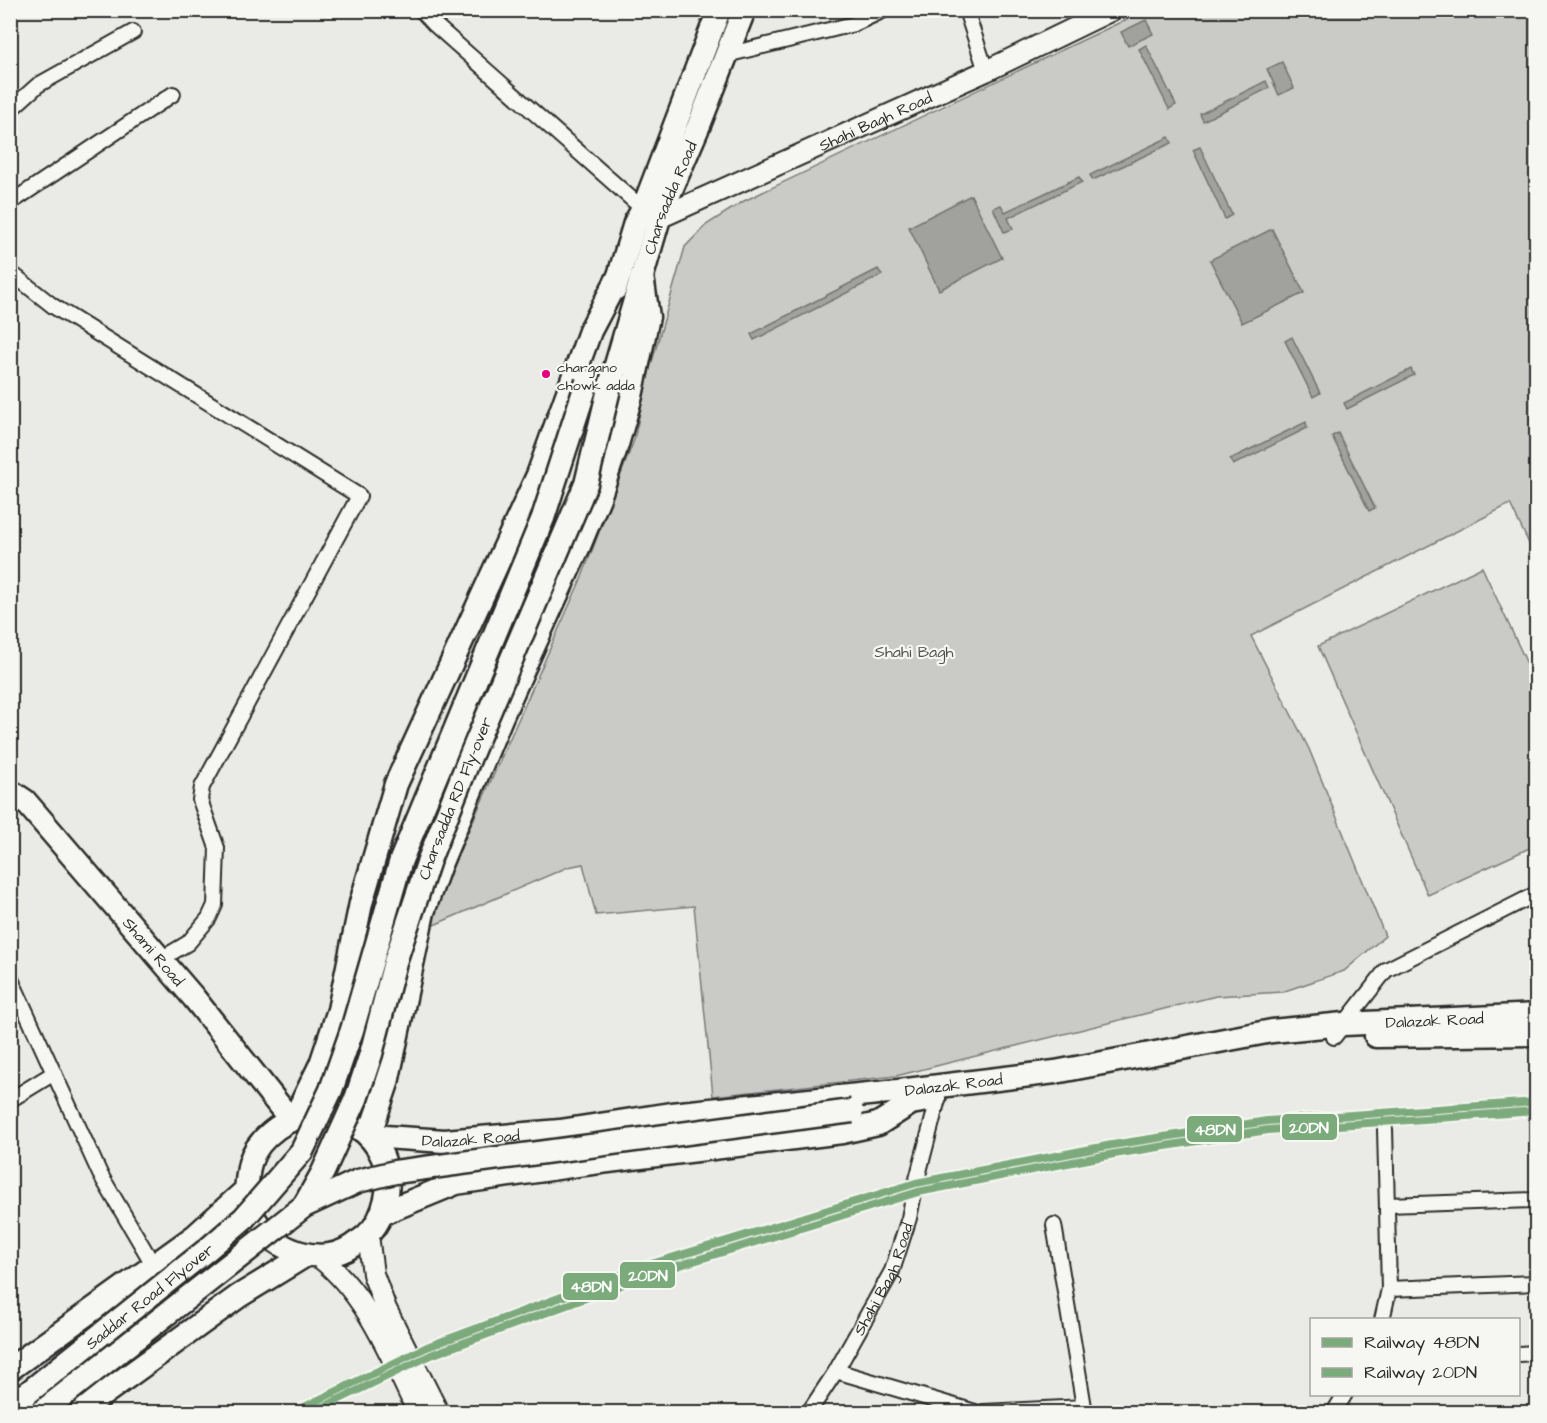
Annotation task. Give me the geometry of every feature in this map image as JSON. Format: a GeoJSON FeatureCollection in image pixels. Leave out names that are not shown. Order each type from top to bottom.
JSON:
{"type":"FeatureCollection","features":[{"type":"Feature","properties":{"kind":"main road","name":"Charsadda Road"},"geometry":{"type":"LineString","coordinates":[[609,389],[631,275],[646,217],[719,10]]}},
{"type":"Feature","properties":{"kind":"main road","name":"Charsadda Road"},"geometry":{"type":"LineString","coordinates":[[646,217],[726,56],[744,10]]}},
{"type":"Feature","properties":{"kind":"main road","name":"Charsadda Road"},"geometry":{"type":"LineString","coordinates":[[587,382],[631,275]]}},
{"type":"Feature","properties":{"kind":"main road"},"geometry":{"type":"LineString","coordinates":[[292,1118],[321,1064],[339,1010],[361,903],[396,784],[537,475],[590,331],[631,275]]}},
{"type":"Feature","properties":{"kind":"main road"},"geometry":{"type":"LineString","coordinates":[[369,1136],[387,1083],[423,912],[439,867],[501,718],[579,546],[616,448],[631,396],[648,317],[631,275]]}},
{"type":"Feature","properties":{"kind":"main road","name":"Charsadda RD Fly-over"},"geometry":{"type":"LineString","coordinates":[[282,1175],[302,1151],[331,1090],[352,1030],[401,860],[543,518],[587,382]]}},
{"type":"Feature","properties":{"kind":"main road","name":"Charsadda RD Fly-over"},"geometry":{"type":"LineString","coordinates":[[304,1206],[323,1172],[356,1099],[371,1054],[395,962],[429,860],[470,757],[586,484],[609,389]]}},
{"type":"Feature","properties":{"kind":"main road","name":"Shami Road"},"geometry":{"type":"LineString","coordinates":[[10,791],[25,801],[194,998],[292,1118]]}},
{"type":"Feature","properties":{"kind":"main road","name":"Dalazak Road"},"geometry":{"type":"LineString","coordinates":[[383,1213],[456,1183],[584,1164],[859,1129],[878,1124],[910,1103],[1339,1030],[1536,1015]]}},
{"type":"Feature","properties":{"kind":"main road","name":"Dalazak Road"},"geometry":{"type":"LineString","coordinates":[[369,1136],[446,1142],[560,1131],[671,1114],[910,1090],[1055,1072],[1272,1031],[1536,1034]]}},
{"type":"Feature","properties":{"kind":"main road"},"geometry":{"type":"LineString","coordinates":[[304,1206],[358,1182],[395,1172],[910,1103]]}},
{"type":"Feature","properties":{"kind":"main road"},"geometry":{"type":"LineString","coordinates":[[69,1413],[89,1405],[239,1296],[312,1255],[345,1250],[368,1235],[383,1213],[389,1186],[384,1159],[369,1136],[348,1120],[322,1114],[292,1118],[265,1136],[250,1161],[246,1190],[255,1220],[277,1243],[312,1255]]}},
{"type":"Feature","properties":{"kind":"main road","name":"Saddar Road Flyover"},"geometry":{"type":"LineString","coordinates":[[10,1407],[208,1249],[244,1218],[282,1175]]}},
{"type":"Feature","properties":{"kind":"main road"},"geometry":{"type":"LineString","coordinates":[[10,1369],[195,1236],[246,1190]]}},
{"type":"Feature","properties":{"kind":"main road","name":"Saddar Road Flyover"},"geometry":{"type":"LineString","coordinates":[[42,1413],[304,1206]]}},
{"type":"Feature","properties":{"kind":"main road"},"geometry":{"type":"LineString","coordinates":[[125,1287],[144,1296],[158,1312],[164,1332],[160,1353]]}},
{"type":"Feature","properties":{"kind":"main road"},"geometry":{"type":"LineString","coordinates":[[10,1356],[66,1328]]}},
{"type":"Feature","properties":{"kind":"street"},"geometry":{"type":"LineString","coordinates":[[421,10],[646,217]]}},
{"type":"Feature","properties":{"kind":"street"},"geometry":{"type":"LineString","coordinates":[[726,56],[854,24],[884,10]]}},
{"type":"Feature","properties":{"kind":"street"},"geometry":{"type":"LineString","coordinates":[[966,10],[986,71]]}},
{"type":"Feature","properties":{"kind":"street","name":"Shahi Bagh Road"},"geometry":{"type":"LineString","coordinates":[[646,217],[986,71],[1112,10]]}},
{"type":"Feature","properties":{"kind":"street"},"geometry":{"type":"LineString","coordinates":[[10,110],[38,85],[133,32]]}},
{"type":"Feature","properties":{"kind":"street"},"geometry":{"type":"LineString","coordinates":[[10,203],[173,94]]}},
{"type":"Feature","properties":{"kind":"street"},"geometry":{"type":"LineString","coordinates":[[10,272],[53,306],[359,496],[202,787],[200,800],[216,848],[216,905],[209,918],[188,943],[161,959]]}},
{"type":"Feature","properties":{"kind":"street"},"geometry":{"type":"LineString","coordinates":[[1339,1030],[1386,969],[1536,894]]}},
{"type":"Feature","properties":{"kind":"street"},"geometry":{"type":"LineString","coordinates":[[10,977],[100,1174],[154,1266]]}},
{"type":"Feature","properties":{"kind":"street"},"geometry":{"type":"LineString","coordinates":[[10,1100],[54,1073]]}},
{"type":"Feature","properties":{"kind":"street","name":"Shahi Bagh Road"},"geometry":{"type":"LineString","coordinates":[[809,1413],[836,1371],[892,1271],[909,1218],[938,1099]]}},
{"type":"Feature","properties":{"kind":"street"},"geometry":{"type":"LineString","coordinates":[[1382,1318],[1389,1289],[1385,1129]]}},
{"type":"Feature","properties":{"kind":"street"},"geometry":{"type":"LineString","coordinates":[[1387,1205],[1536,1200]]}},
{"type":"Feature","properties":{"kind":"street"},"geometry":{"type":"LineString","coordinates":[[986,1412],[1084,1407],[1054,1225]]}},
{"type":"Feature","properties":{"kind":"street"},"geometry":{"type":"LineString","coordinates":[[368,1235],[373,1274],[386,1309],[395,1344],[416,1388],[438,1413]]}},
{"type":"Feature","properties":{"kind":"street"},"geometry":{"type":"LineString","coordinates":[[312,1255],[333,1267],[395,1344]]}},
{"type":"Feature","properties":{"kind":"street"},"geometry":{"type":"LineString","coordinates":[[1389,1289],[1536,1283]]}},
{"type":"Feature","properties":{"kind":"street"},"geometry":{"type":"LineString","coordinates":[[1520,1354],[1536,1353]]}},
{"type":"Feature","properties":{"kind":"street"},"geometry":{"type":"LineString","coordinates":[[836,1371],[975,1413]]}},
{"type":"Feature","properties":{"kind":"street"},"geometry":{"type":"LineString","coordinates":[[416,1388],[418,1413]]}},
{"type":"Feature","properties":{"kind":"street"},"geometry":{"type":"LineString","coordinates":[[1334,1413],[1344,1396]]}},
{"type":"Feature","properties":{"kind":"green space","name":"Shahi Bagh"},"geometry":{"type":"Polygon","coordinates":[[[1144,11],[1536,11],[1536,558],[1510,504],[1251,636],[1309,749],[1385,936],[1344,971],[1282,992],[1216,996],[896,1076],[713,1096],[694,906],[596,915],[583,864],[568,867],[427,928],[582,577],[634,440],[649,372],[685,247],[706,225],[744,201],[1144,11]]]}},
{"type":"Feature","properties":{"kind":"green space"},"geometry":{"type":"Polygon","coordinates":[[[1482,567],[1536,683],[1536,845],[1428,895],[1318,646],[1482,567]]]}},
{"type":"Feature","properties":{"kind":"shaded area"},"geometry":{"type":"Polygon","coordinates":[[[1146,20],[1153,34],[1128,46],[1121,32],[1146,20]]]}},
{"type":"Feature","properties":{"kind":"shaded area"},"geometry":{"type":"Polygon","coordinates":[[[1146,45],[1176,105],[1169,109],[1139,49],[1146,45]]]}},
{"type":"Feature","properties":{"kind":"shaded area"},"geometry":{"type":"Polygon","coordinates":[[[1282,62],[1294,88],[1279,95],[1267,69],[1282,62]]]}},
{"type":"Feature","properties":{"kind":"shaded area"},"geometry":{"type":"Polygon","coordinates":[[[1266,81],[1269,88],[1203,121],[1200,114],[1266,81]]]}},
{"type":"Feature","properties":{"kind":"shaded area"},"geometry":{"type":"Polygon","coordinates":[[[1169,137],[1172,143],[1093,180],[1090,175],[1169,137]]]}},
{"type":"Feature","properties":{"kind":"shaded area"},"geometry":{"type":"Polygon","coordinates":[[[1200,147],[1232,215],[1225,219],[1193,150],[1200,147]]]}},
{"type":"Feature","properties":{"kind":"shaded area"},"geometry":{"type":"Polygon","coordinates":[[[1079,177],[1082,182],[1008,218],[1013,229],[1004,232],[993,208],[1001,205],[1005,212],[1079,177]]]}},
{"type":"Feature","properties":{"kind":"shaded area"},"geometry":{"type":"Polygon","coordinates":[[[971,195],[1002,258],[939,290],[909,227],[971,195]]]}},
{"type":"Feature","properties":{"kind":"shaded area"},"geometry":{"type":"Polygon","coordinates":[[[1272,229],[1304,293],[1242,323],[1210,260],[1272,229]]]}},
{"type":"Feature","properties":{"kind":"shaded area"},"geometry":{"type":"Polygon","coordinates":[[[878,269],[882,275],[754,340],[751,334],[878,269]]]}},
{"type":"Feature","properties":{"kind":"shaded area"},"geometry":{"type":"Polygon","coordinates":[[[1292,337],[1320,393],[1313,397],[1285,341],[1292,337]]]}},
{"type":"Feature","properties":{"kind":"shaded area"},"geometry":{"type":"Polygon","coordinates":[[[1411,369],[1414,375],[1347,409],[1344,403],[1411,369]]]}},
{"type":"Feature","properties":{"kind":"shaded area"},"geometry":{"type":"Polygon","coordinates":[[[1306,422],[1307,428],[1233,465],[1230,459],[1306,422]]]}},
{"type":"Feature","properties":{"kind":"shaded area"},"geometry":{"type":"Polygon","coordinates":[[[1338,433],[1375,508],[1369,511],[1332,436],[1338,433]]]}},
{"type":"Feature","properties":{"kind":"rail line","name":"48DN"},"geometry":{"type":"LineString","coordinates":[[294,1412],[427,1347],[645,1266],[916,1183],[1112,1145],[1267,1121],[1536,1102]]}},
{"type":"Feature","properties":{"kind":"rail line","name":"20DN"},"geometry":{"type":"LineString","coordinates":[[313,1412],[431,1355],[648,1275],[918,1192],[1114,1154],[1268,1130],[1536,1111]]}},
{"type":"Feature","properties":{"kind":"place","name":"chargano chowk adda"},"geometry":{"type":"Point","coordinates":[546,374]}}]}
